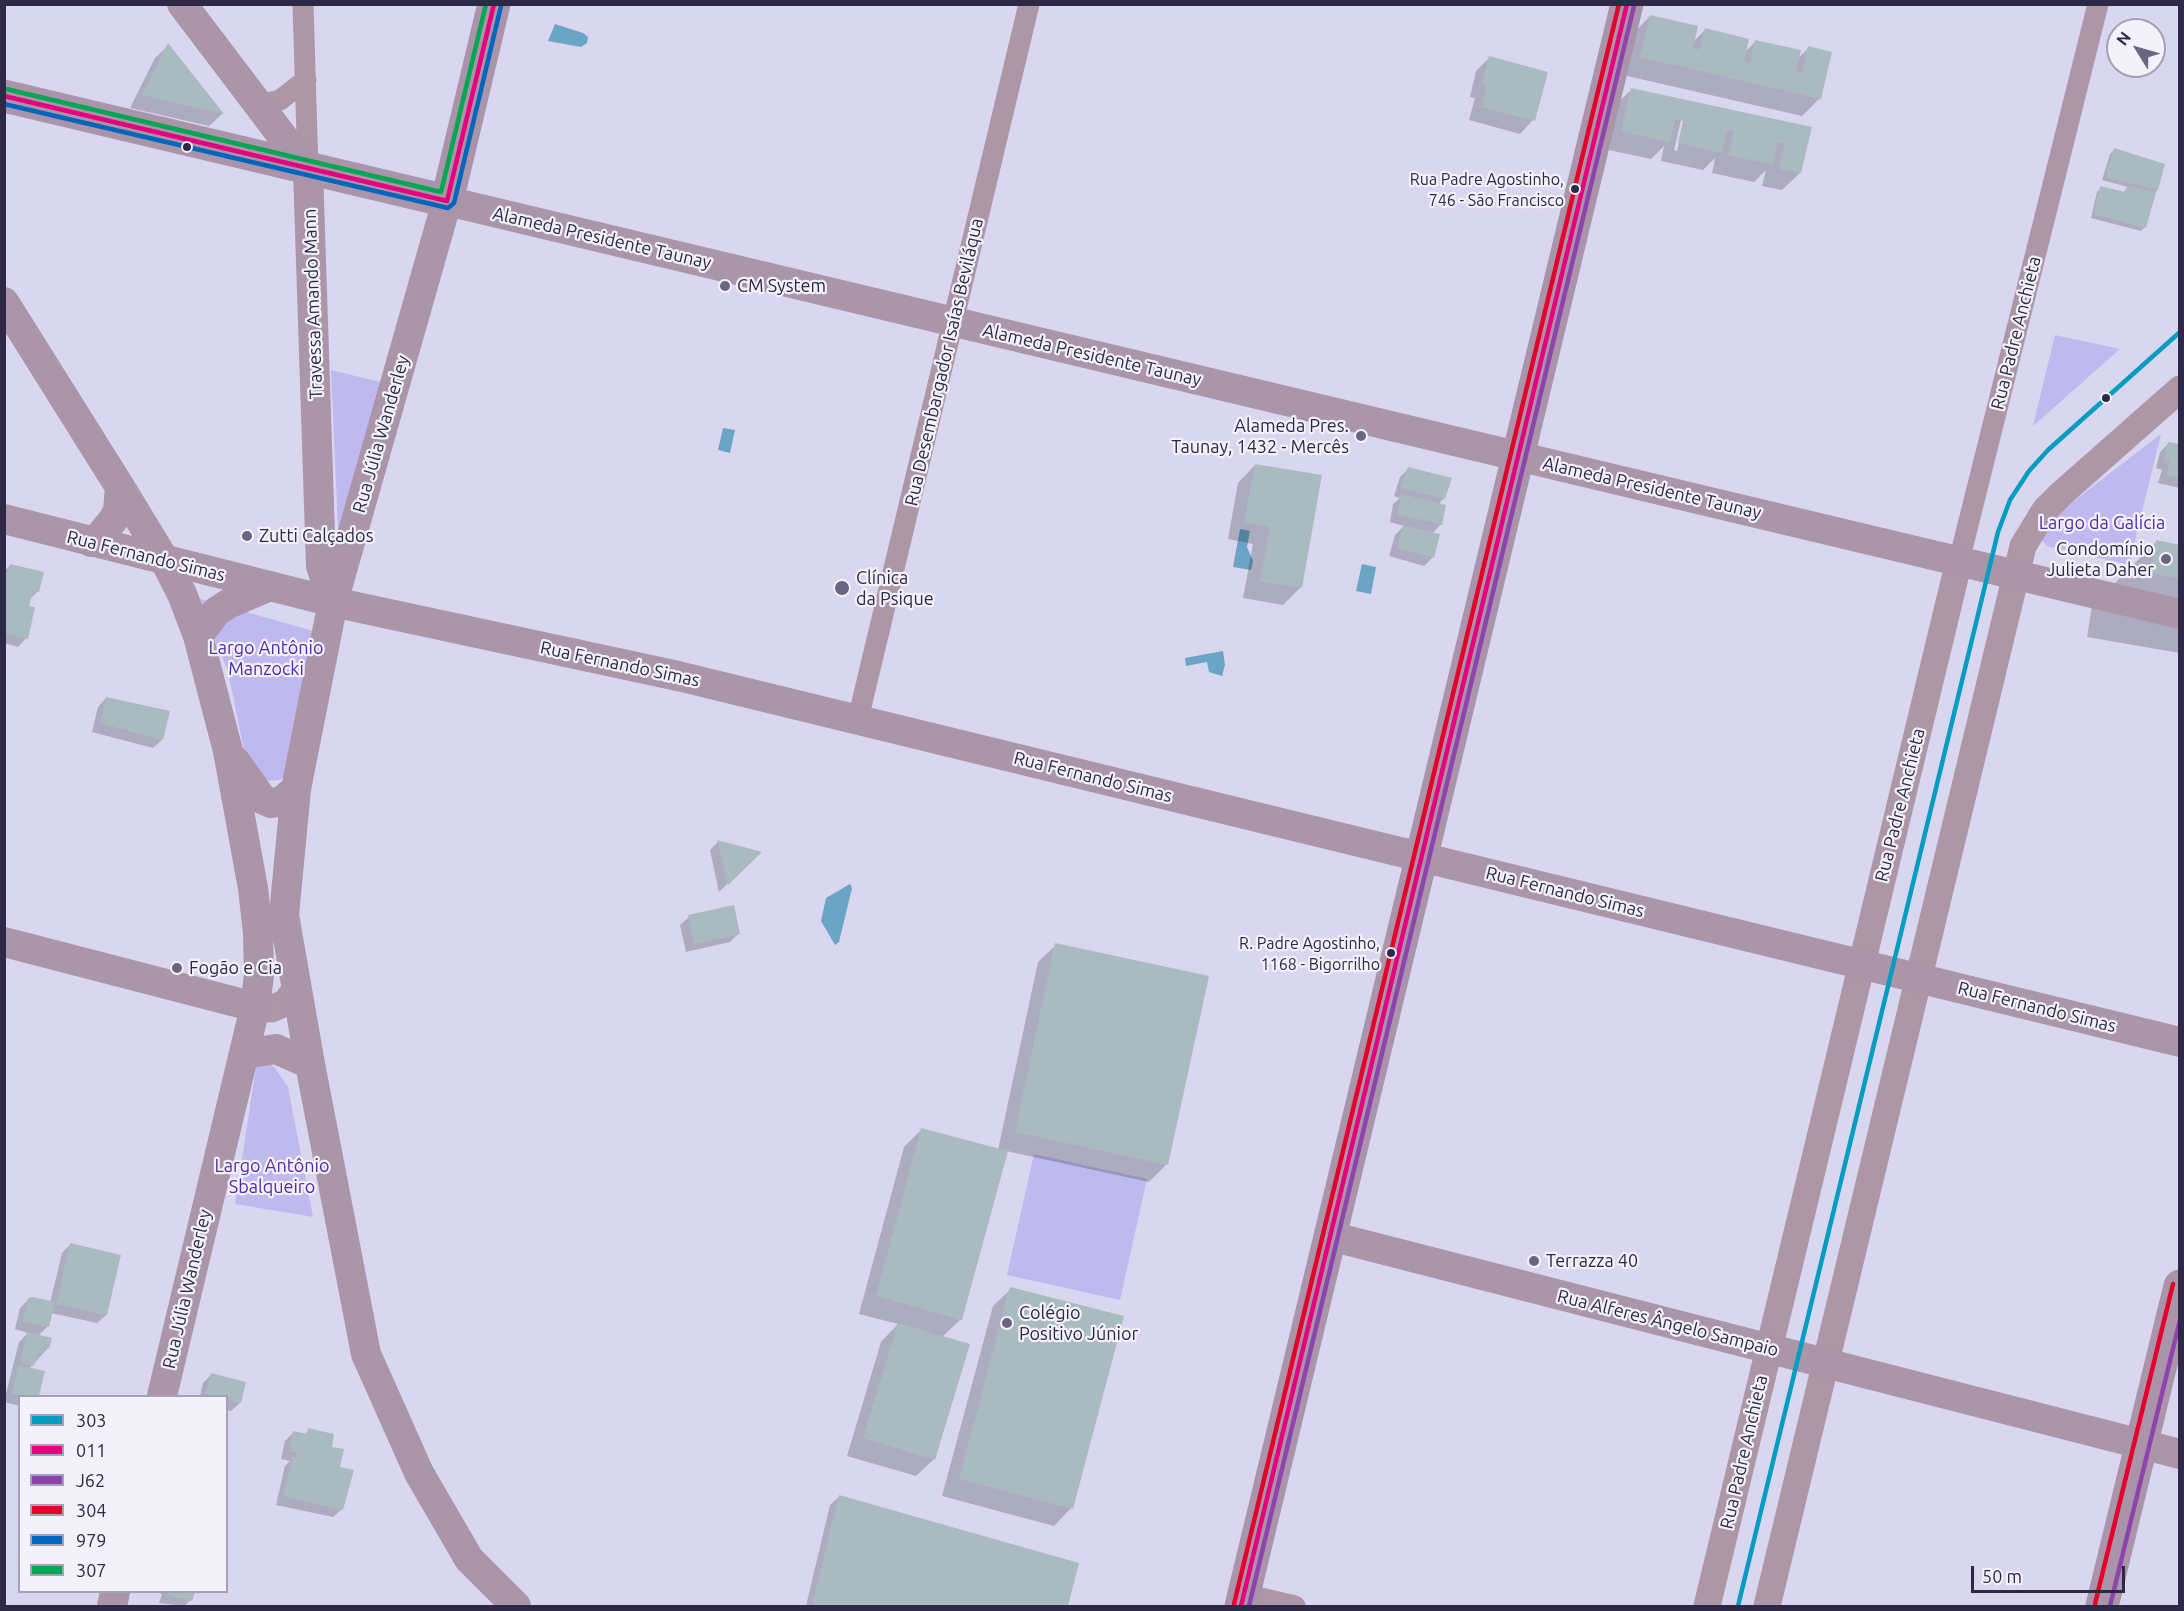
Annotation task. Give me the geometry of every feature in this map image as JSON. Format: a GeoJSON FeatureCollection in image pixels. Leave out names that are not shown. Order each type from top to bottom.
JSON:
{"type":"FeatureCollection","features":[{"type":"Feature","properties":{"kind":"main road"},"geometry":{"type":"LineString","coordinates":[[182,4],[309,170]]}},
{"type":"Feature","properties":{"kind":"main road","name":"Rua Júlia Wanderley"},"geometry":{"type":"LineString","coordinates":[[494,4],[447,201],[333,602],[296,789],[284,915],[310,1064],[366,1354],[419,1473],[469,1559],[516,1606]]}},
{"type":"Feature","properties":{"kind":"main road"},"geometry":{"type":"LineString","coordinates":[[1243,1600],[1516,456],[1627,4]]}},
{"type":"Feature","properties":{"kind":"main road","name":"Alameda Presidente Taunay"},"geometry":{"type":"LineString","coordinates":[[4,96],[2180,614]]}},
{"type":"Feature","properties":{"kind":"main road","name":"Travessa Amando Mann"},"geometry":{"type":"LineString","coordinates":[[309,170],[321,566],[333,602]]}},
{"type":"Feature","properties":{"kind":"main road","name":"Rua Júlia Wanderley"},"geometry":{"type":"LineString","coordinates":[[4,302],[165,561],[198,636],[228,751],[246,844],[258,933],[259,975],[255,1007],[162,1395]]}},
{"type":"Feature","properties":{"kind":"main road"},"geometry":{"type":"LineString","coordinates":[[90,542],[100,536],[118,511],[120,487]]}},
{"type":"Feature","properties":{"kind":"main road","name":"Rua Fernando Simas"},"geometry":{"type":"LineString","coordinates":[[4,519],[333,602],[678,676],[2180,1042]]}},
{"type":"Feature","properties":{"kind":"main road"},"geometry":{"type":"LineString","coordinates":[[198,636],[216,612],[228,603],[270,586]]}},
{"type":"Feature","properties":{"kind":"main road"},"geometry":{"type":"LineString","coordinates":[[228,751],[262,799],[271,803],[282,801],[296,789]]}},
{"type":"Feature","properties":{"kind":"main road"},"geometry":{"type":"LineString","coordinates":[[4,942],[255,1007]]}},
{"type":"Feature","properties":{"kind":"main road"},"geometry":{"type":"LineString","coordinates":[[244,1054],[276,1049],[310,1064]]}},
{"type":"Feature","properties":{"kind":"main road","name":"Rua Alferes Ângelo Sampaio"},"geometry":{"type":"LineString","coordinates":[[1330,1236],[2180,1454]]}},
{"type":"Feature","properties":{"kind":"main road"},"geometry":{"type":"LineString","coordinates":[[2102,1606],[2180,1286]]}},
{"type":"Feature","properties":{"kind":"street","name":"Travessa Amando Mann"},"geometry":{"type":"LineString","coordinates":[[303,4],[309,170]]}},
{"type":"Feature","properties":{"kind":"street","name":"Rua Desembargador Isaías Beviláqua"},"geometry":{"type":"LineString","coordinates":[[858,720],[1029,4]]}},
{"type":"Feature","properties":{"kind":"street","name":"Rua Padre Anchieta"},"geometry":{"type":"LineString","coordinates":[[1707,1606],[1959,561],[2098,4]]}},
{"type":"Feature","properties":{"kind":"street"},"geometry":{"type":"LineString","coordinates":[[261,105],[280,100],[306,80]]}},
{"type":"Feature","properties":{"kind":"street"},"geometry":{"type":"LineString","coordinates":[[1767,1606],[2014,575],[2023,546],[2045,510],[2180,389]]}},
{"type":"Feature","properties":{"kind":"street"},"geometry":{"type":"LineString","coordinates":[[255,1007],[271,1009],[285,1003],[296,988]]}},
{"type":"Feature","properties":{"kind":"street"},"geometry":{"type":"LineString","coordinates":[[1243,1600],[1295,1606]]}},
{"type":"Feature","properties":{"kind":"green space"},"geometry":{"type":"Polygon","coordinates":[[[2055,335],[2120,349],[2033,426],[2055,335]]]}},
{"type":"Feature","properties":{"kind":"green space"},"geometry":{"type":"Polygon","coordinates":[[[331,370],[384,383],[340,571],[331,370]]]}},
{"type":"Feature","properties":{"kind":"green space","name":"Largo da Galícia"},"geometry":{"type":"Polygon","coordinates":[[[2161,434],[2129,565],[2047,546],[2041,539],[2049,520],[2161,434]]]}},
{"type":"Feature","properties":{"kind":"green space","name":"Largo Antônio Manzocki"},"geometry":{"type":"Polygon","coordinates":[[[197,598],[313,631],[284,777],[279,780],[263,781],[245,756],[228,671],[197,598]]]}},
{"type":"Feature","properties":{"kind":"green space","name":"Largo Antônio Sbalqueiro"},"geometry":{"type":"Polygon","coordinates":[[[257,1061],[266,1061],[275,1068],[288,1087],[313,1217],[235,1204],[257,1061]]]}},
{"type":"Feature","properties":{"kind":"green space"},"geometry":{"type":"Polygon","coordinates":[[[1034,1154],[1147,1179],[1120,1300],[1007,1275],[1034,1154]]]}},
{"type":"Feature","properties":{"kind":"water"},"geometry":{"type":"Polygon","coordinates":[[[555,24],[583,33],[588,37],[587,43],[581,47],[548,41],[555,24]]]}},
{"type":"Feature","properties":{"kind":"water"},"geometry":{"type":"Polygon","coordinates":[[[723,428],[735,430],[730,453],[718,450],[723,428]]]}},
{"type":"Feature","properties":{"kind":"water"},"geometry":{"type":"Polygon","coordinates":[[[1240,529],[1250,531],[1247,547],[1253,561],[1251,570],[1233,567],[1240,529]]]}},
{"type":"Feature","properties":{"kind":"water"},"geometry":{"type":"Polygon","coordinates":[[[1362,564],[1376,567],[1371,594],[1356,591],[1362,564]]]}},
{"type":"Feature","properties":{"kind":"water"},"geometry":{"type":"Polygon","coordinates":[[[1223,651],[1225,665],[1222,676],[1209,672],[1207,662],[1186,666],[1185,658],[1223,651]]]}},
{"type":"Feature","properties":{"kind":"water"},"geometry":{"type":"Polygon","coordinates":[[[850,884],[852,888],[839,942],[835,945],[821,921],[826,898],[850,884]]]}},
{"type":"Feature","properties":{"kind":"building"},"geometry":{"type":"Polygon","coordinates":[[[1650,15],[1698,26],[1693,48],[1699,50],[1705,28],[1749,39],[1744,62],[1750,63],[1755,40],[1801,50],[1796,71],[1802,73],[1808,46],[1832,52],[1821,99],[1640,57],[1650,15]]]}},
{"type":"Feature","properties":{"kind":"building"},"geometry":{"type":"Polygon","coordinates":[[[168,43],[224,114],[142,95],[168,43]]]}},
{"type":"Feature","properties":{"kind":"building"},"geometry":{"type":"Polygon","coordinates":[[[1489,56],[1548,72],[1535,121],[1481,107],[1487,85],[1482,84],[1489,56]]]}},
{"type":"Feature","properties":{"kind":"building"},"geometry":{"type":"Polygon","coordinates":[[[1631,88],[1812,127],[1801,173],[1779,169],[1785,143],[1778,142],[1773,165],[1728,155],[1734,132],[1727,130],[1722,153],[1678,143],[1683,121],[1675,119],[1670,142],[1621,131],[1631,88]]]}},
{"type":"Feature","properties":{"kind":"building"},"geometry":{"type":"Polygon","coordinates":[[[2114,148],[2165,164],[2158,190],[2105,177],[2114,148]]]}},
{"type":"Feature","properties":{"kind":"building"},"geometry":{"type":"Polygon","coordinates":[[[2100,186],[2125,192],[2127,186],[2156,192],[2146,228],[2094,214],[2100,186]]]}},
{"type":"Feature","properties":{"kind":"building"},"geometry":{"type":"Polygon","coordinates":[[[2168,442],[2180,444],[2180,478],[2166,475],[2170,461],[2164,460],[2168,442]]]}},
{"type":"Feature","properties":{"kind":"building"},"geometry":{"type":"Polygon","coordinates":[[[1255,464],[1322,475],[1302,588],[1260,581],[1270,527],[1244,522],[1255,464]]]}},
{"type":"Feature","properties":{"kind":"building"},"geometry":{"type":"Polygon","coordinates":[[[1408,467],[1452,478],[1445,499],[1401,488],[1408,467]]]}},
{"type":"Feature","properties":{"kind":"building"},"geometry":{"type":"Polygon","coordinates":[[[1401,494],[1446,505],[1442,525],[1398,514],[1401,494]]]}},
{"type":"Feature","properties":{"kind":"building"},"geometry":{"type":"Polygon","coordinates":[[[1403,525],[1440,534],[1434,558],[1397,548],[1403,525]]]}},
{"type":"Feature","properties":{"kind":"building","name":"Condomínio Julieta Daher"},"geometry":{"type":"Polygon","coordinates":[[[2156,540],[2180,545],[2180,579],[2150,573],[2156,540]]]}},
{"type":"Feature","properties":{"kind":"building"},"geometry":{"type":"Polygon","coordinates":[[[10,564],[44,572],[39,592],[33,591],[29,606],[35,607],[28,639],[4,633],[4,584],[10,564]]]}},
{"type":"Feature","properties":{"kind":"building"},"geometry":{"type":"Polygon","coordinates":[[[106,697],[170,711],[163,740],[100,723],[106,697]]]}},
{"type":"Feature","properties":{"kind":"building"},"geometry":{"type":"Polygon","coordinates":[[[717,840],[762,852],[728,885],[717,840]]]}},
{"type":"Feature","properties":{"kind":"building"},"geometry":{"type":"Polygon","coordinates":[[[734,905],[740,934],[694,944],[688,915],[734,905]]]}},
{"type":"Feature","properties":{"kind":"building"},"geometry":{"type":"Polygon","coordinates":[[[1055,943],[1209,976],[1168,1165],[1015,1132],[1055,943]]]}},
{"type":"Feature","properties":{"kind":"building"},"geometry":{"type":"Polygon","coordinates":[[[921,1128],[1008,1151],[962,1320],[876,1296],[921,1128]]]}},
{"type":"Feature","properties":{"kind":"building"},"geometry":{"type":"Polygon","coordinates":[[[70,1243],[121,1255],[107,1315],[56,1304],[70,1243]]]}},
{"type":"Feature","properties":{"kind":"building"},"geometry":{"type":"Polygon","coordinates":[[[1010,1287],[1124,1316],[1073,1509],[959,1479],[1010,1287]]]}},
{"type":"Feature","properties":{"kind":"building"},"geometry":{"type":"Polygon","coordinates":[[[28,1298],[55,1302],[49,1327],[23,1321],[28,1298]]]}},
{"type":"Feature","properties":{"kind":"building"},"geometry":{"type":"Polygon","coordinates":[[[898,1323],[970,1344],[935,1460],[863,1438],[898,1323]]]}},
{"type":"Feature","properties":{"kind":"building"},"geometry":{"type":"Polygon","coordinates":[[[27,1332],[52,1338],[49,1349],[44,1347],[43,1354],[37,1352],[34,1366],[20,1363],[27,1332]]]}},
{"type":"Feature","properties":{"kind":"building"},"geometry":{"type":"Polygon","coordinates":[[[18,1365],[45,1371],[39,1395],[12,1394],[18,1365]]]}},
{"type":"Feature","properties":{"kind":"building"},"geometry":{"type":"Polygon","coordinates":[[[211,1373],[246,1382],[241,1403],[228,1400],[228,1395],[205,1395],[211,1373]]]}},
{"type":"Feature","properties":{"kind":"building"},"geometry":{"type":"Polygon","coordinates":[[[308,1428],[334,1434],[332,1447],[344,1449],[340,1467],[354,1470],[343,1510],[283,1496],[293,1456],[296,1457],[297,1453],[289,1451],[293,1431],[307,1434],[308,1428]]]}},
{"type":"Feature","properties":{"kind":"building"},"geometry":{"type":"Polygon","coordinates":[[[839,1495],[1079,1563],[1068,1606],[812,1606],[839,1495]]]}},
{"type":"Feature","properties":{"kind":"building"},"geometry":{"type":"Polygon","coordinates":[[[168,1593],[195,1593],[192,1601],[167,1595],[168,1593]]]}},
{"type":"Feature","properties":{"kind":"transit line","name":"307"},"geometry":{"type":"LineString","coordinates":[[6,89],[441,192],[486,4]]}},
{"type":"Feature","properties":{"kind":"transit line","name":"011"},"geometry":{"type":"LineString","coordinates":[[4,96],[447,201],[494,4]]}},
{"type":"Feature","properties":{"kind":"transit line","name":"304"},"geometry":{"type":"LineString","coordinates":[[1234,1604],[1619,4]]}},
{"type":"Feature","properties":{"kind":"transit line","name":"011"},"geometry":{"type":"LineString","coordinates":[[1241,1606],[1627,4]]}},
{"type":"Feature","properties":{"kind":"transit line","name":"979"},"geometry":{"type":"LineString","coordinates":[[4,104],[448,208],[454,203],[501,6]]}},
{"type":"Feature","properties":{"kind":"transit line","name":"J62"},"geometry":{"type":"LineString","coordinates":[[1249,1606],[1634,6]]}},
{"type":"Feature","properties":{"kind":"transit line","name":"303"},"geometry":{"type":"LineString","coordinates":[[1738,1606],[1998,532],[2010,500],[2029,471],[2048,450],[2180,332]]}},
{"type":"Feature","properties":{"kind":"transit line","name":"304"},"geometry":{"type":"LineString","coordinates":[[2095,1604],[2173,1284]]}},
{"type":"Feature","properties":{"kind":"transit line","name":"J62"},"geometry":{"type":"LineString","coordinates":[[2110,1606],[2180,1320]]}},
{"type":"Feature","properties":{"kind":"place","name":"Rua Padre Agostinho, 746 - São Francisco"},"geometry":{"type":"Point","coordinates":[1575,189]}},
{"type":"Feature","properties":{"kind":"place","name":"CM System"},"geometry":{"type":"Point","coordinates":[725,286]}},
{"type":"Feature","properties":{"kind":"place","name":"Alameda Pres. Taunay, 1432 - Mercês"},"geometry":{"type":"Point","coordinates":[1361,436]}},
{"type":"Feature","properties":{"kind":"place","name":"Zutti Calçados"},"geometry":{"type":"Point","coordinates":[247,536]}},
{"type":"Feature","properties":{"kind":"place","name":"Condomínio Julieta Daher"},"geometry":{"type":"Point","coordinates":[2166,559]}},
{"type":"Feature","properties":{"kind":"place","name":"Clínica da Psique"},"geometry":{"type":"Point","coordinates":[842,588]}},
{"type":"Feature","properties":{"kind":"place","name":"R. Padre Agostinho, 1168 - Bigorrilho"},"geometry":{"type":"Point","coordinates":[1391,953]}},
{"type":"Feature","properties":{"kind":"place","name":"Fogão e Cia"},"geometry":{"type":"Point","coordinates":[177,968]}},
{"type":"Feature","properties":{"kind":"place","name":"Terrazza 40"},"geometry":{"type":"Point","coordinates":[1534,1261]}},
{"type":"Feature","properties":{"kind":"place","name":"Colégio Positivo Júnior"},"geometry":{"type":"Point","coordinates":[1007,1323]}}]}
